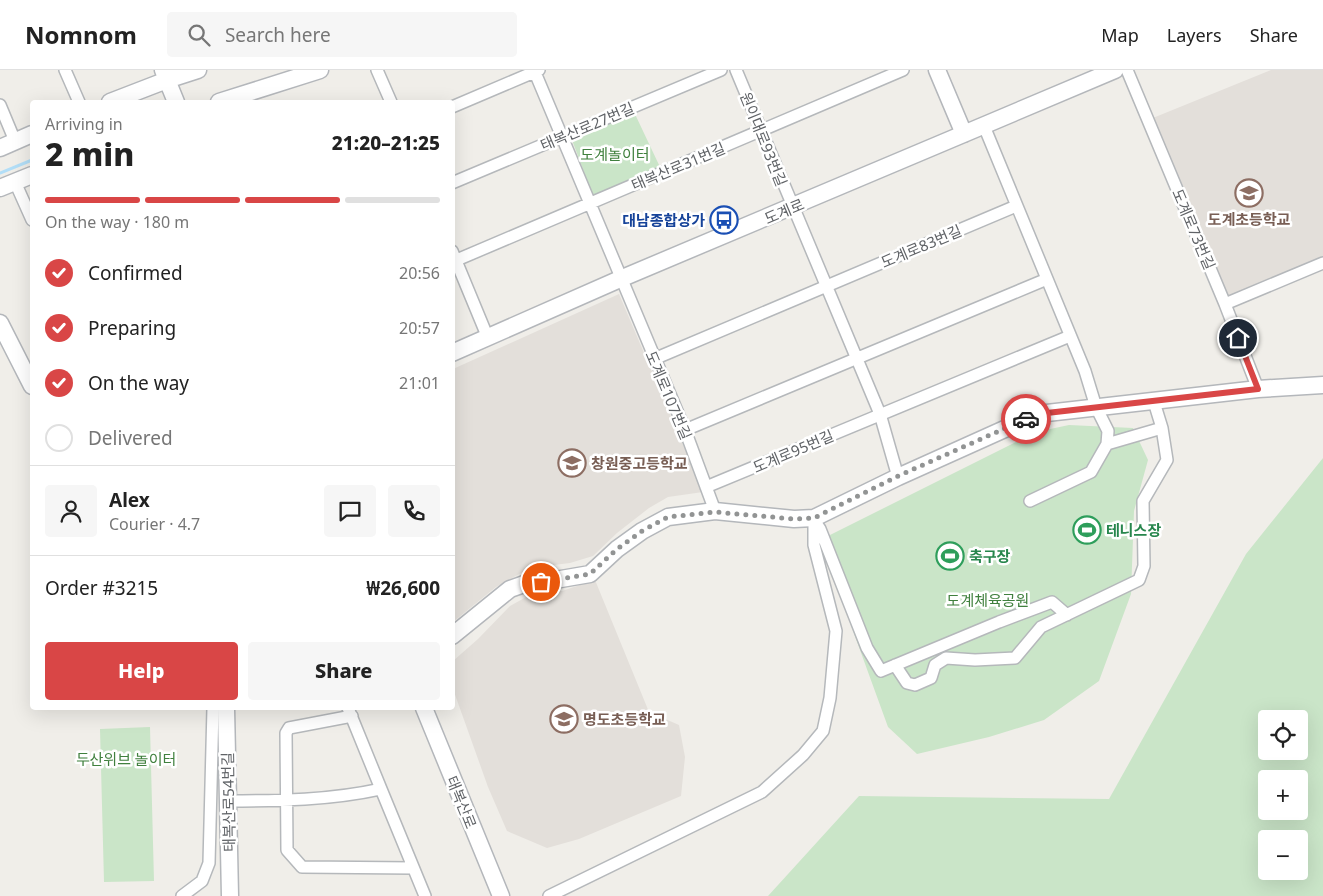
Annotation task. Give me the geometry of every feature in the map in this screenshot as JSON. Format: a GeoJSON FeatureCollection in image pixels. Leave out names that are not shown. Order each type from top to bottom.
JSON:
{"type":"FeatureCollection","features":[{"type":"Feature","properties":{"kind":"street"},"geometry":{"type":"LineString","coordinates":[[65,70],[78,100]]}},
{"type":"Feature","properties":{"kind":"street"},"geometry":{"type":"LineString","coordinates":[[115,100],[166,78],[198,70]]}},
{"type":"Feature","properties":{"kind":"street"},"geometry":{"type":"LineString","coordinates":[[232,100],[320,70]]}},
{"type":"Feature","properties":{"kind":"street"},"geometry":{"type":"LineString","coordinates":[[377,70],[390,100]]}},
{"type":"Feature","properties":{"kind":"street","name":"태복산로27번길"},"geometry":{"type":"LineString","coordinates":[[455,182],[721,70]]}},
{"type":"Feature","properties":{"kind":"street","name":"원이대로93번길"},"geometry":{"type":"LineString","coordinates":[[736,70],[792,208]]}},
{"type":"Feature","properties":{"kind":"street","name":"태복산로31번길"},"geometry":{"type":"LineString","coordinates":[[455,258],[589,204],[903,70]]}},
{"type":"Feature","properties":{"kind":"street"},"geometry":{"type":"LineString","coordinates":[[937,70],[964,134]]}},
{"type":"Feature","properties":{"kind":"street","name":"도계로"},"geometry":{"type":"LineString","coordinates":[[455,352],[620,279],[1115,70]]}},
{"type":"Feature","properties":{"kind":"street","name":"도계로73번길"},"geometry":{"type":"LineString","coordinates":[[1127,70],[1225,304],[1258,389]]}},
{"type":"Feature","properties":{"kind":"street"},"geometry":{"type":"LineString","coordinates":[[455,106],[536,71]]}},
{"type":"Feature","properties":{"kind":"street","name":"도계로107번길"},"geometry":{"type":"LineString","coordinates":[[536,71],[620,279],[685,430],[715,512]]}},
{"type":"Feature","properties":{"kind":"street"},"geometry":{"type":"LineString","coordinates":[[166,78],[175,100]]}},
{"type":"Feature","properties":{"kind":"street"},"geometry":{"type":"LineString","coordinates":[[0,105],[8,144],[30,135]]}},
{"type":"Feature","properties":{"kind":"street"},"geometry":{"type":"LineString","coordinates":[[984,126],[1085,371],[1096,407],[1108,431],[1106,444],[1091,472],[1030,500]]}},
{"type":"Feature","properties":{"kind":"street"},"geometry":{"type":"LineString","coordinates":[[30,176],[7,185],[30,217]]}},
{"type":"Feature","properties":{"kind":"street","name":"도계로83번길"},"geometry":{"type":"LineString","coordinates":[[826,286],[1016,206]]}},
{"type":"Feature","properties":{"kind":"street"},"geometry":{"type":"LineString","coordinates":[[792,208],[880,414],[898,476]]}},
{"type":"Feature","properties":{"kind":"street"},"geometry":{"type":"LineString","coordinates":[[455,260],[488,338]]}},
{"type":"Feature","properties":{"kind":"street"},"geometry":{"type":"LineString","coordinates":[[1225,304],[1323,263]]}},
{"type":"Feature","properties":{"kind":"street"},"geometry":{"type":"LineString","coordinates":[[685,430],[1047,279]]}},
{"type":"Feature","properties":{"kind":"street"},"geometry":{"type":"LineString","coordinates":[[654,359],[826,286]]}},
{"type":"Feature","properties":{"kind":"street"},"geometry":{"type":"LineString","coordinates":[[1,329],[30,382]]}},
{"type":"Feature","properties":{"kind":"street"},"geometry":{"type":"LineString","coordinates":[[880,414],[1070,336]]}},
{"type":"Feature","properties":{"kind":"street"},"geometry":{"type":"LineString","coordinates":[[455,634],[510,589],[526,583],[590,574],[623,544],[668,517],[715,512],[794,519],[814,518],[898,476],[1038,414],[1258,389],[1323,385]]}},
{"type":"Feature","properties":{"kind":"street"},"geometry":{"type":"LineString","coordinates":[[895,665],[907,683],[914,685],[931,678],[935,665],[946,658],[975,660],[1014,658],[1041,627],[1140,580],[1144,566],[1143,501],[1167,460],[1162,428],[1154,402]]}},
{"type":"Feature","properties":{"kind":"street","name":"도계로95번길"},"geometry":{"type":"LineString","coordinates":[[706,487],[880,414]]}},
{"type":"Feature","properties":{"kind":"street"},"geometry":{"type":"LineString","coordinates":[[1106,444],[1162,428]]}},
{"type":"Feature","properties":{"kind":"street"},"geometry":{"type":"LineString","coordinates":[[814,518],[824,538],[867,648],[881,671],[1052,602],[1068,615]]}},
{"type":"Feature","properties":{"kind":"street"},"geometry":{"type":"LineString","coordinates":[[549,896],[762,792],[802,755],[823,731],[830,698],[836,631],[814,546],[814,518]]}},
{"type":"Feature","properties":{"kind":"street"},"geometry":{"type":"LineString","coordinates":[[182,896],[202,881],[210,863],[214,710]]}},
{"type":"Feature","properties":{"kind":"street","name":"태복산로54번길"},"geometry":{"type":"LineString","coordinates":[[226,710],[230,896]]}},
{"type":"Feature","properties":{"kind":"street","name":"태복산로"},"geometry":{"type":"LineString","coordinates":[[425,710],[501,896]]}},
{"type":"Feature","properties":{"kind":"street"},"geometry":{"type":"LineString","coordinates":[[413,868],[302,867],[287,850],[286,733],[289,728],[350,712],[425,896]]}},
{"type":"Feature","properties":{"kind":"street"},"geometry":{"type":"LineString","coordinates":[[228,801],[286,800],[381,789]]}},
{"type":"Feature","properties":{"kind":"shaded area","name":"도계초등학교"},"geometry":{"type":"Polygon","coordinates":[[[1271,70],[1323,70],[1323,263],[1225,304],[1143,122],[1271,70]]]}},
{"type":"Feature","properties":{"kind":"shaded area","name":"창원중고등학교"},"geometry":{"type":"Polygon","coordinates":[[[619,294],[703,492],[668,497],[649,508],[617,533],[593,556],[570,563],[530,568],[496,587],[455,620],[455,368],[619,294]]]}},
{"type":"Feature","properties":{"kind":"shaded area","name":"명도초등학교"},"geometry":{"type":"Polygon","coordinates":[[[595,580],[649,712],[679,725],[685,757],[681,796],[579,839],[547,848],[507,831],[488,787],[455,695],[455,659],[510,606],[537,591],[562,591],[595,580]]]}},
{"type":"Feature","properties":{"kind":"green space","name":"도계놀이터"},"geometry":{"type":"Polygon","coordinates":[[[634,112],[660,167],[593,196],[572,140],[634,112]]]}},
{"type":"Feature","properties":{"kind":"green space","name":"도계체육공원"},"geometry":{"type":"Polygon","coordinates":[[[1069,425],[1133,428],[1148,460],[1134,511],[1131,594],[1099,681],[1044,720],[989,737],[917,754],[888,727],[820,540],[1036,432],[1069,425]]]}},
{"type":"Feature","properties":{"kind":"green space"},"geometry":{"type":"Polygon","coordinates":[[[1323,458],[1323,896],[768,896],[859,796],[1109,799],[1246,554],[1323,458]]]}},
{"type":"Feature","properties":{"kind":"green space","name":"두산위브 놀이터"},"geometry":{"type":"Polygon","coordinates":[[[150,727],[154,881],[104,882],[100,729],[150,727]]]}},
{"type":"Feature","properties":{"kind":"waterway"},"geometry":{"type":"LineString","coordinates":[[0,173],[30,161]]}},
{"type":"Feature","properties":{"kind":"way so far"},"geometry":{"type":"LineString","coordinates":[[541,582],[590,574],[617,549],[642,531],[668,517],[715,512],[794,519],[814,518],[898,476],[1026,419]]}},
{"type":"Feature","properties":{"kind":"place","name":"도계초등학교"},"geometry":{"type":"Point","coordinates":[1249,193]}},
{"type":"Feature","properties":{"kind":"place","name":"대남종합상가"},"geometry":{"type":"Point","coordinates":[724,220]}},
{"type":"Feature","properties":{"kind":"place","name":"창원중고등학교"},"geometry":{"type":"Point","coordinates":[572,463]}},
{"type":"Feature","properties":{"kind":"place","name":"테니스장"},"geometry":{"type":"Point","coordinates":[1087,530]}},
{"type":"Feature","properties":{"kind":"place","name":"축구장"},"geometry":{"type":"Point","coordinates":[950,556]}},
{"type":"Feature","properties":{"kind":"place","name":"명도초등학교"},"geometry":{"type":"Point","coordinates":[564,719]}},
{"type":"Feature","properties":{"kind":"route"},"geometry":{"type":"LineString","coordinates":[[1026,419],[1038,414],[1258,389],[1238,338]]}}]}
